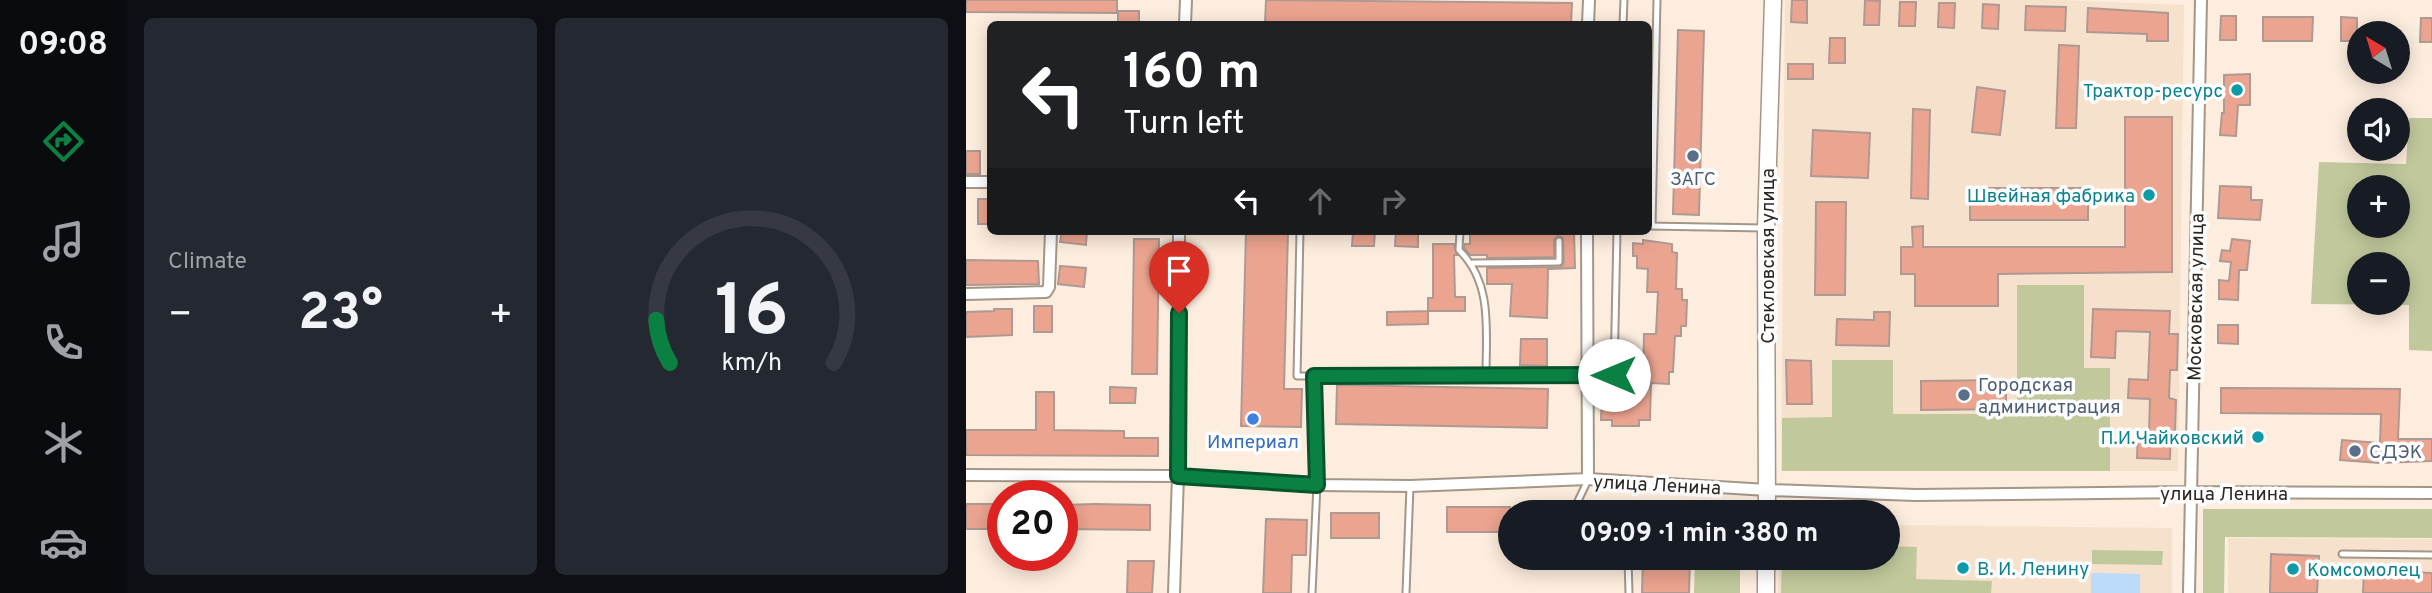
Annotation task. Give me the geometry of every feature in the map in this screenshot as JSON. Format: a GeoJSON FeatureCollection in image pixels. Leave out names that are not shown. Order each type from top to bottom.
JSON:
{"type":"FeatureCollection","features":[{"type":"Feature","properties":{"kind":"street"},"geometry":{"type":"LineString","coordinates":[[1185,21],[1186,0]]}},
{"type":"Feature","properties":{"kind":"street"},"geometry":{"type":"LineString","coordinates":[[1588,21],[1589,0]]}},
{"type":"Feature","properties":{"kind":"street","name":"Стекловская улица"},"geometry":{"type":"LineString","coordinates":[[1767,500],[1766,228],[1773,0]]}},
{"type":"Feature","properties":{"kind":"street","name":"Московская улица"},"geometry":{"type":"LineString","coordinates":[[2189,593],[2201,0]]}},
{"type":"Feature","properties":{"kind":"street"},"geometry":{"type":"LineString","coordinates":[[966,182],[987,182]]}},
{"type":"Feature","properties":{"kind":"street"},"geometry":{"type":"LineString","coordinates":[[966,293],[1046,292],[1049,287],[1051,235]]}},
{"type":"Feature","properties":{"kind":"street"},"geometry":{"type":"LineString","coordinates":[[1174,593],[1178,476],[1179,235]]}},
{"type":"Feature","properties":{"kind":"street"},"geometry":{"type":"LineString","coordinates":[[1587,235],[1588,479]]}},
{"type":"Feature","properties":{"kind":"street","name":"улица Ленина"},"geometry":{"type":"LineString","coordinates":[[966,475],[1178,476],[1317,485],[1410,486],[1588,479],[1767,490],[1916,495],[2432,493]]}},
{"type":"Feature","properties":{"kind":"street"},"geometry":{"type":"LineString","coordinates":[[1766,570],[1766,593]]}},
{"type":"Feature","properties":{"kind":"lane"},"geometry":{"type":"LineString","coordinates":[[1623,21],[1624,0]]}},
{"type":"Feature","properties":{"kind":"lane"},"geometry":{"type":"LineString","coordinates":[[1652,188],[1657,0]]}},
{"type":"Feature","properties":{"kind":"lane"},"geometry":{"type":"LineString","coordinates":[[1652,226],[1766,228]]}},
{"type":"Feature","properties":{"kind":"lane"},"geometry":{"type":"LineString","coordinates":[[1300,235],[1297,376],[1614,375],[1618,235]]}},
{"type":"Feature","properties":{"kind":"lane"},"geometry":{"type":"LineString","coordinates":[[1460,235],[1460,250],[1473,263],[1485,296],[1486,375]]}},
{"type":"Feature","properties":{"kind":"lane"},"geometry":{"type":"LineString","coordinates":[[1473,263],[1559,262],[1559,241]]}},
{"type":"Feature","properties":{"kind":"lane"},"geometry":{"type":"LineString","coordinates":[[1312,593],[1317,485],[1314,376]]}},
{"type":"Feature","properties":{"kind":"lane"},"geometry":{"type":"LineString","coordinates":[[1578,500],[1588,479]]}},
{"type":"Feature","properties":{"kind":"lane"},"geometry":{"type":"LineString","coordinates":[[1406,593],[1410,486]]}},
{"type":"Feature","properties":{"kind":"lane"},"geometry":{"type":"LineString","coordinates":[[2342,554],[2432,555]]}},
{"type":"Feature","properties":{"kind":"lane"},"geometry":{"type":"LineString","coordinates":[[1628,570],[1629,593]]}},
{"type":"Feature","properties":{"kind":"shaded area"},"geometry":{"type":"Polygon","coordinates":[[[1785,0],[2059,0],[2184,5],[2178,471],[1781,471],[1785,0]]]}},
{"type":"Feature","properties":{"kind":"shaded area"},"geometry":{"type":"Polygon","coordinates":[[[1900,525],[2172,528],[2172,593],[1778,593],[1779,570],[1900,570],[1900,525]]]}},
{"type":"Feature","properties":{"kind":"shaded area"},"geometry":{"type":"Polygon","coordinates":[[[2228,538],[2432,539],[2432,593],[2228,593],[2228,538]]]}},
{"type":"Feature","properties":{"kind":"green space"},"geometry":{"type":"Polygon","coordinates":[[[2410,118],[2432,118],[2432,351],[2409,350],[2410,252],[2347,252],[2347,304],[2311,304],[2319,162],[2406,164],[2406,161],[2410,161],[2410,118]]]}},
{"type":"Feature","properties":{"kind":"green space"},"geometry":{"type":"Polygon","coordinates":[[[2017,285],[2084,285],[2084,368],[2110,368],[2110,471],[1782,471],[1782,418],[1832,417],[1832,360],[1893,360],[1893,414],[2017,414],[2017,285]]]}},
{"type":"Feature","properties":{"kind":"green space"},"geometry":{"type":"Polygon","coordinates":[[[2203,509],[2432,509],[2432,538],[2225,537],[2224,593],[2203,593],[2203,509]]]}},
{"type":"Feature","properties":{"kind":"green space"},"geometry":{"type":"Polygon","coordinates":[[[1900,546],[1917,547],[1916,579],[1992,581],[1991,593],[1781,593],[1782,570],[1900,570],[1900,546]]]}},
{"type":"Feature","properties":{"kind":"green space"},"geometry":{"type":"Polygon","coordinates":[[[2092,550],[2163,551],[2162,565],[2092,564],[2092,550]]]}},
{"type":"Feature","properties":{"kind":"green space"},"geometry":{"type":"Polygon","coordinates":[[[1695,570],[1740,570],[1740,593],[1694,593],[1695,570]]]}},
{"type":"Feature","properties":{"kind":"water"},"geometry":{"type":"Polygon","coordinates":[[[2091,573],[2140,574],[2140,593],[2091,593],[2091,573]]]}},
{"type":"Feature","properties":{"kind":"building"},"geometry":{"type":"Polygon","coordinates":[[[966,0],[1117,0],[1117,13],[966,12],[966,0]]]}},
{"type":"Feature","properties":{"kind":"building"},"geometry":{"type":"Polygon","coordinates":[[[1266,0],[1572,3],[1571,21],[1265,21],[1266,0]]]}},
{"type":"Feature","properties":{"kind":"building"},"geometry":{"type":"Polygon","coordinates":[[[1792,0],[1807,0],[1807,23],[1791,22],[1792,0]]]}},
{"type":"Feature","properties":{"kind":"building"},"geometry":{"type":"Polygon","coordinates":[[[1865,0],[1880,1],[1879,25],[1864,25],[1865,0]]]}},
{"type":"Feature","properties":{"kind":"building"},"geometry":{"type":"Polygon","coordinates":[[[1900,2],[1916,2],[1915,26],[1899,26],[1900,2]]]}},
{"type":"Feature","properties":{"kind":"building"},"geometry":{"type":"Polygon","coordinates":[[[1939,3],[1955,3],[1954,28],[1938,27],[1939,3]]]}},
{"type":"Feature","properties":{"kind":"building"},"geometry":{"type":"Polygon","coordinates":[[[1983,4],[1999,5],[1998,29],[1982,28],[1983,4]]]}},
{"type":"Feature","properties":{"kind":"building"},"geometry":{"type":"Polygon","coordinates":[[[2026,6],[2066,7],[2065,31],[2025,30],[2026,6]]]}},
{"type":"Feature","properties":{"kind":"building"},"geometry":{"type":"Polygon","coordinates":[[[2088,8],[2168,13],[2168,41],[2147,41],[2147,34],[2087,32],[2088,8]]]}},
{"type":"Feature","properties":{"kind":"building"},"geometry":{"type":"Polygon","coordinates":[[[1118,11],[1139,11],[1139,21],[1118,21],[1118,11]]]}},
{"type":"Feature","properties":{"kind":"building"},"geometry":{"type":"Polygon","coordinates":[[[2221,16],[2236,16],[2236,40],[2220,40],[2221,16]]]}},
{"type":"Feature","properties":{"kind":"building"},"geometry":{"type":"Polygon","coordinates":[[[2263,17],[2313,17],[2312,41],[2263,41],[2263,17]]]}},
{"type":"Feature","properties":{"kind":"building"},"geometry":{"type":"Polygon","coordinates":[[[2341,17],[2357,18],[2357,21],[2347,21],[2347,41],[2341,41],[2341,17]]]}},
{"type":"Feature","properties":{"kind":"building"},"geometry":{"type":"Polygon","coordinates":[[[2421,18],[2432,18],[2432,42],[2420,42],[2421,18]]]}},
{"type":"Feature","properties":{"kind":"building"},"geometry":{"type":"Polygon","coordinates":[[[1678,30],[1704,31],[1699,215],[1673,214],[1678,30]]]}},
{"type":"Feature","properties":{"kind":"building"},"geometry":{"type":"Polygon","coordinates":[[[1830,38],[1845,38],[1845,63],[1829,63],[1830,38]]]}},
{"type":"Feature","properties":{"kind":"building"},"geometry":{"type":"Polygon","coordinates":[[[2059,45],[2079,46],[2076,128],[2056,128],[2059,45]]]}},
{"type":"Feature","properties":{"kind":"building"},"geometry":{"type":"Polygon","coordinates":[[[1788,64],[1813,64],[1813,79],[1788,79],[1788,64]]]}},
{"type":"Feature","properties":{"kind":"building","name":"Трактор-ресурс"},"geometry":{"type":"Polygon","coordinates":[[[2250,74],[2250,105],[2238,105],[2236,136],[2220,135],[2224,113],[2224,75],[2250,74]]]}},
{"type":"Feature","properties":{"kind":"building"},"geometry":{"type":"Polygon","coordinates":[[[1977,87],[2005,91],[2000,135],[1972,132],[1977,87]]]}},
{"type":"Feature","properties":{"kind":"building"},"geometry":{"type":"Polygon","coordinates":[[[1913,109],[1930,110],[1928,199],[1911,198],[1913,109]]]}},
{"type":"Feature","properties":{"kind":"building"},"geometry":{"type":"Polygon","coordinates":[[[2125,117],[2172,117],[2172,272],[1998,274],[1998,306],[1915,306],[1915,274],[1901,274],[1901,247],[1913,247],[1912,227],[1923,226],[1923,247],[2125,247],[2125,117]]]}},
{"type":"Feature","properties":{"kind":"building"},"geometry":{"type":"Polygon","coordinates":[[[1813,130],[1870,133],[1868,178],[1811,176],[1813,130]]]}},
{"type":"Feature","properties":{"kind":"building"},"geometry":{"type":"Polygon","coordinates":[[[966,151],[980,151],[980,174],[966,174],[966,151]]]}},
{"type":"Feature","properties":{"kind":"building"},"geometry":{"type":"Polygon","coordinates":[[[2220,186],[2251,187],[2251,200],[2262,200],[2260,220],[2218,218],[2220,186]]]}},
{"type":"Feature","properties":{"kind":"building"},"geometry":{"type":"Polygon","coordinates":[[[1970,188],[2088,188],[2088,220],[1970,220],[1970,188]]]}},
{"type":"Feature","properties":{"kind":"building"},"geometry":{"type":"Polygon","coordinates":[[[978,199],[987,199],[987,224],[978,224],[978,199]]]}},
{"type":"Feature","properties":{"kind":"building"},"geometry":{"type":"Polygon","coordinates":[[[1816,202],[1846,202],[1845,295],[1815,295],[1816,202]]]}},
{"type":"Feature","properties":{"kind":"building"},"geometry":{"type":"Polygon","coordinates":[[[1061,235],[1087,235],[1086,245],[1060,242],[1061,235]]]}},
{"type":"Feature","properties":{"kind":"building"},"geometry":{"type":"Polygon","coordinates":[[[1246,235],[1288,235],[1284,389],[1302,389],[1301,427],[1241,426],[1246,235]]]}},
{"type":"Feature","properties":{"kind":"building"},"geometry":{"type":"Polygon","coordinates":[[[1353,235],[1375,235],[1374,246],[1352,246],[1353,235]]]}},
{"type":"Feature","properties":{"kind":"building"},"geometry":{"type":"Polygon","coordinates":[[[1396,235],[1418,235],[1418,247],[1395,246],[1396,235]]]}},
{"type":"Feature","properties":{"kind":"building"},"geometry":{"type":"Polygon","coordinates":[[[1470,235],[1574,235],[1575,268],[1548,269],[1547,318],[1510,316],[1512,284],[1487,284],[1487,268],[1561,267],[1564,262],[1563,238],[1558,236],[1554,239],[1554,257],[1487,258],[1487,255],[1470,255],[1464,248],[1465,244],[1470,244],[1470,235]]]}},
{"type":"Feature","properties":{"kind":"building"},"geometry":{"type":"Polygon","coordinates":[[[1134,239],[1159,239],[1157,374],[1132,374],[1134,239]]]}},
{"type":"Feature","properties":{"kind":"building"},"geometry":{"type":"Polygon","coordinates":[[[2232,239],[2250,241],[2247,270],[2239,270],[2238,300],[2219,299],[2219,280],[2229,281],[2231,262],[2220,261],[2222,250],[2230,251],[2232,239]]]}},
{"type":"Feature","properties":{"kind":"building"},"geometry":{"type":"Polygon","coordinates":[[[1643,240],[1672,244],[1672,252],[1677,253],[1676,289],[1682,289],[1682,300],[1687,300],[1686,326],[1681,326],[1681,336],[1675,336],[1673,372],[1669,372],[1669,384],[1651,383],[1650,420],[1639,420],[1639,426],[1612,426],[1612,420],[1601,420],[1602,394],[1623,394],[1623,382],[1643,383],[1644,334],[1656,334],[1658,292],[1647,292],[1648,269],[1637,268],[1637,256],[1633,256],[1633,243],[1643,244],[1643,240]]]}},
{"type":"Feature","properties":{"kind":"building"},"geometry":{"type":"Polygon","coordinates":[[[1433,244],[1454,244],[1457,255],[1454,255],[1455,297],[1465,297],[1465,311],[1428,311],[1428,298],[1433,298],[1433,244]]]}},
{"type":"Feature","properties":{"kind":"building"},"geometry":{"type":"Polygon","coordinates":[[[966,260],[1038,261],[1039,284],[966,285],[966,260]]]}},
{"type":"Feature","properties":{"kind":"building"},"geometry":{"type":"Polygon","coordinates":[[[1060,266],[1086,268],[1084,287],[1058,284],[1060,266]]]}},
{"type":"Feature","properties":{"kind":"building"},"geometry":{"type":"Polygon","coordinates":[[[1034,306],[1052,306],[1052,332],[1034,332],[1034,306]]]}},
{"type":"Feature","properties":{"kind":"building"},"geometry":{"type":"Polygon","coordinates":[[[1012,309],[1012,335],[966,337],[966,312],[1012,309]]]}},
{"type":"Feature","properties":{"kind":"building"},"geometry":{"type":"Polygon","coordinates":[[[2093,309],[2170,311],[2169,334],[2178,334],[2177,370],[2170,370],[2169,398],[2176,400],[2175,432],[2171,431],[2170,459],[2137,458],[2138,432],[2149,432],[2150,399],[2128,398],[2129,379],[2148,380],[2150,332],[2116,331],[2115,358],[2091,357],[2093,309]]]}},
{"type":"Feature","properties":{"kind":"building"},"geometry":{"type":"Polygon","coordinates":[[[1428,311],[1428,324],[1387,325],[1387,312],[1428,311]]]}},
{"type":"Feature","properties":{"kind":"building"},"geometry":{"type":"Polygon","coordinates":[[[1874,312],[1890,312],[1889,346],[1836,345],[1837,319],[1874,320],[1874,312]]]}},
{"type":"Feature","properties":{"kind":"building"},"geometry":{"type":"Polygon","coordinates":[[[2218,325],[2238,325],[2238,344],[2218,343],[2218,325]]]}},
{"type":"Feature","properties":{"kind":"building"},"geometry":{"type":"Polygon","coordinates":[[[1521,339],[1547,339],[1547,366],[1520,365],[1521,339]]]}},
{"type":"Feature","properties":{"kind":"building"},"geometry":{"type":"Polygon","coordinates":[[[1786,360],[1811,361],[1812,404],[1787,404],[1786,360]]]}},
{"type":"Feature","properties":{"kind":"building","name":"Городская администрация"},"geometry":{"type":"Polygon","coordinates":[[[2006,380],[2006,409],[1921,410],[1921,381],[2006,380]]]}},
{"type":"Feature","properties":{"kind":"building"},"geometry":{"type":"Polygon","coordinates":[[[1337,385],[1548,389],[1547,428],[1336,424],[1337,385]]]}},
{"type":"Feature","properties":{"kind":"building"},"geometry":{"type":"Polygon","coordinates":[[[1110,387],[1136,388],[1135,403],[1110,403],[1110,387]]]}},
{"type":"Feature","properties":{"kind":"building"},"geometry":{"type":"Polygon","coordinates":[[[2221,388],[2400,389],[2398,439],[2432,439],[2432,461],[2380,463],[2340,460],[2342,440],[2380,443],[2381,414],[2221,413],[2221,388]]]}},
{"type":"Feature","properties":{"kind":"building"},"geometry":{"type":"Polygon","coordinates":[[[1036,392],[1054,392],[1054,430],[1124,431],[1124,438],[1158,438],[1158,456],[966,455],[966,430],[1036,430],[1036,392]]]}},
{"type":"Feature","properties":{"kind":"building"},"geometry":{"type":"Polygon","coordinates":[[[966,504],[987,504],[987,529],[966,529],[966,504]]]}},
{"type":"Feature","properties":{"kind":"building"},"geometry":{"type":"Polygon","coordinates":[[[1078,505],[1150,505],[1150,530],[1078,529],[1078,505]]]}},
{"type":"Feature","properties":{"kind":"building"},"geometry":{"type":"Polygon","coordinates":[[[1447,507],[1498,507],[1498,532],[1447,532],[1447,507]]]}},
{"type":"Feature","properties":{"kind":"building"},"geometry":{"type":"Polygon","coordinates":[[[1331,513],[1379,513],[1379,538],[1331,538],[1331,513]]]}},
{"type":"Feature","properties":{"kind":"building"},"geometry":{"type":"Polygon","coordinates":[[[1266,519],[1307,520],[1306,555],[1292,555],[1291,593],[1263,593],[1266,519]]]}},
{"type":"Feature","properties":{"kind":"building"},"geometry":{"type":"Polygon","coordinates":[[[2271,554],[2319,556],[2317,593],[2270,593],[2271,554]]]}},
{"type":"Feature","properties":{"kind":"building"},"geometry":{"type":"Polygon","coordinates":[[[1128,561],[1154,561],[1152,593],[1127,593],[1128,561]]]}},
{"type":"Feature","properties":{"kind":"building"},"geometry":{"type":"Polygon","coordinates":[[[1643,570],[1690,570],[1689,593],[1642,593],[1643,570]]]}},
{"type":"Feature","properties":{"kind":"building"},"geometry":{"type":"Polygon","coordinates":[[[2364,570],[2432,573],[2432,593],[2363,593],[2364,570]]]}},
{"type":"Feature","properties":{"kind":"place","name":"Трактор-ресурс"},"geometry":{"type":"Point","coordinates":[2237,90]}},
{"type":"Feature","properties":{"kind":"place","name":"ЗАГС"},"geometry":{"type":"Point","coordinates":[1693,156]}},
{"type":"Feature","properties":{"kind":"place","name":"Швейная фабрика"},"geometry":{"type":"Point","coordinates":[2149,195]}},
{"type":"Feature","properties":{"kind":"place","name":"Городская администрация"},"geometry":{"type":"Point","coordinates":[1964,395]}},
{"type":"Feature","properties":{"kind":"place","name":"Империал"},"geometry":{"type":"Point","coordinates":[1253,419]}},
{"type":"Feature","properties":{"kind":"place","name":"П.И.Чайковский"},"geometry":{"type":"Point","coordinates":[2258,437]}},
{"type":"Feature","properties":{"kind":"place","name":"СДЭК"},"geometry":{"type":"Point","coordinates":[2355,451]}},
{"type":"Feature","properties":{"kind":"place","name":"В. И. Ленину"},"geometry":{"type":"Point","coordinates":[1963,568]}},
{"type":"Feature","properties":{"kind":"place","name":"Комсомолец"},"geometry":{"type":"Point","coordinates":[2293,569]}},
{"type":"Feature","properties":{"kind":"route"},"geometry":{"type":"LineString","coordinates":[[1179,313],[1178,476],[1317,485],[1314,376],[1614,375]]}}]}
